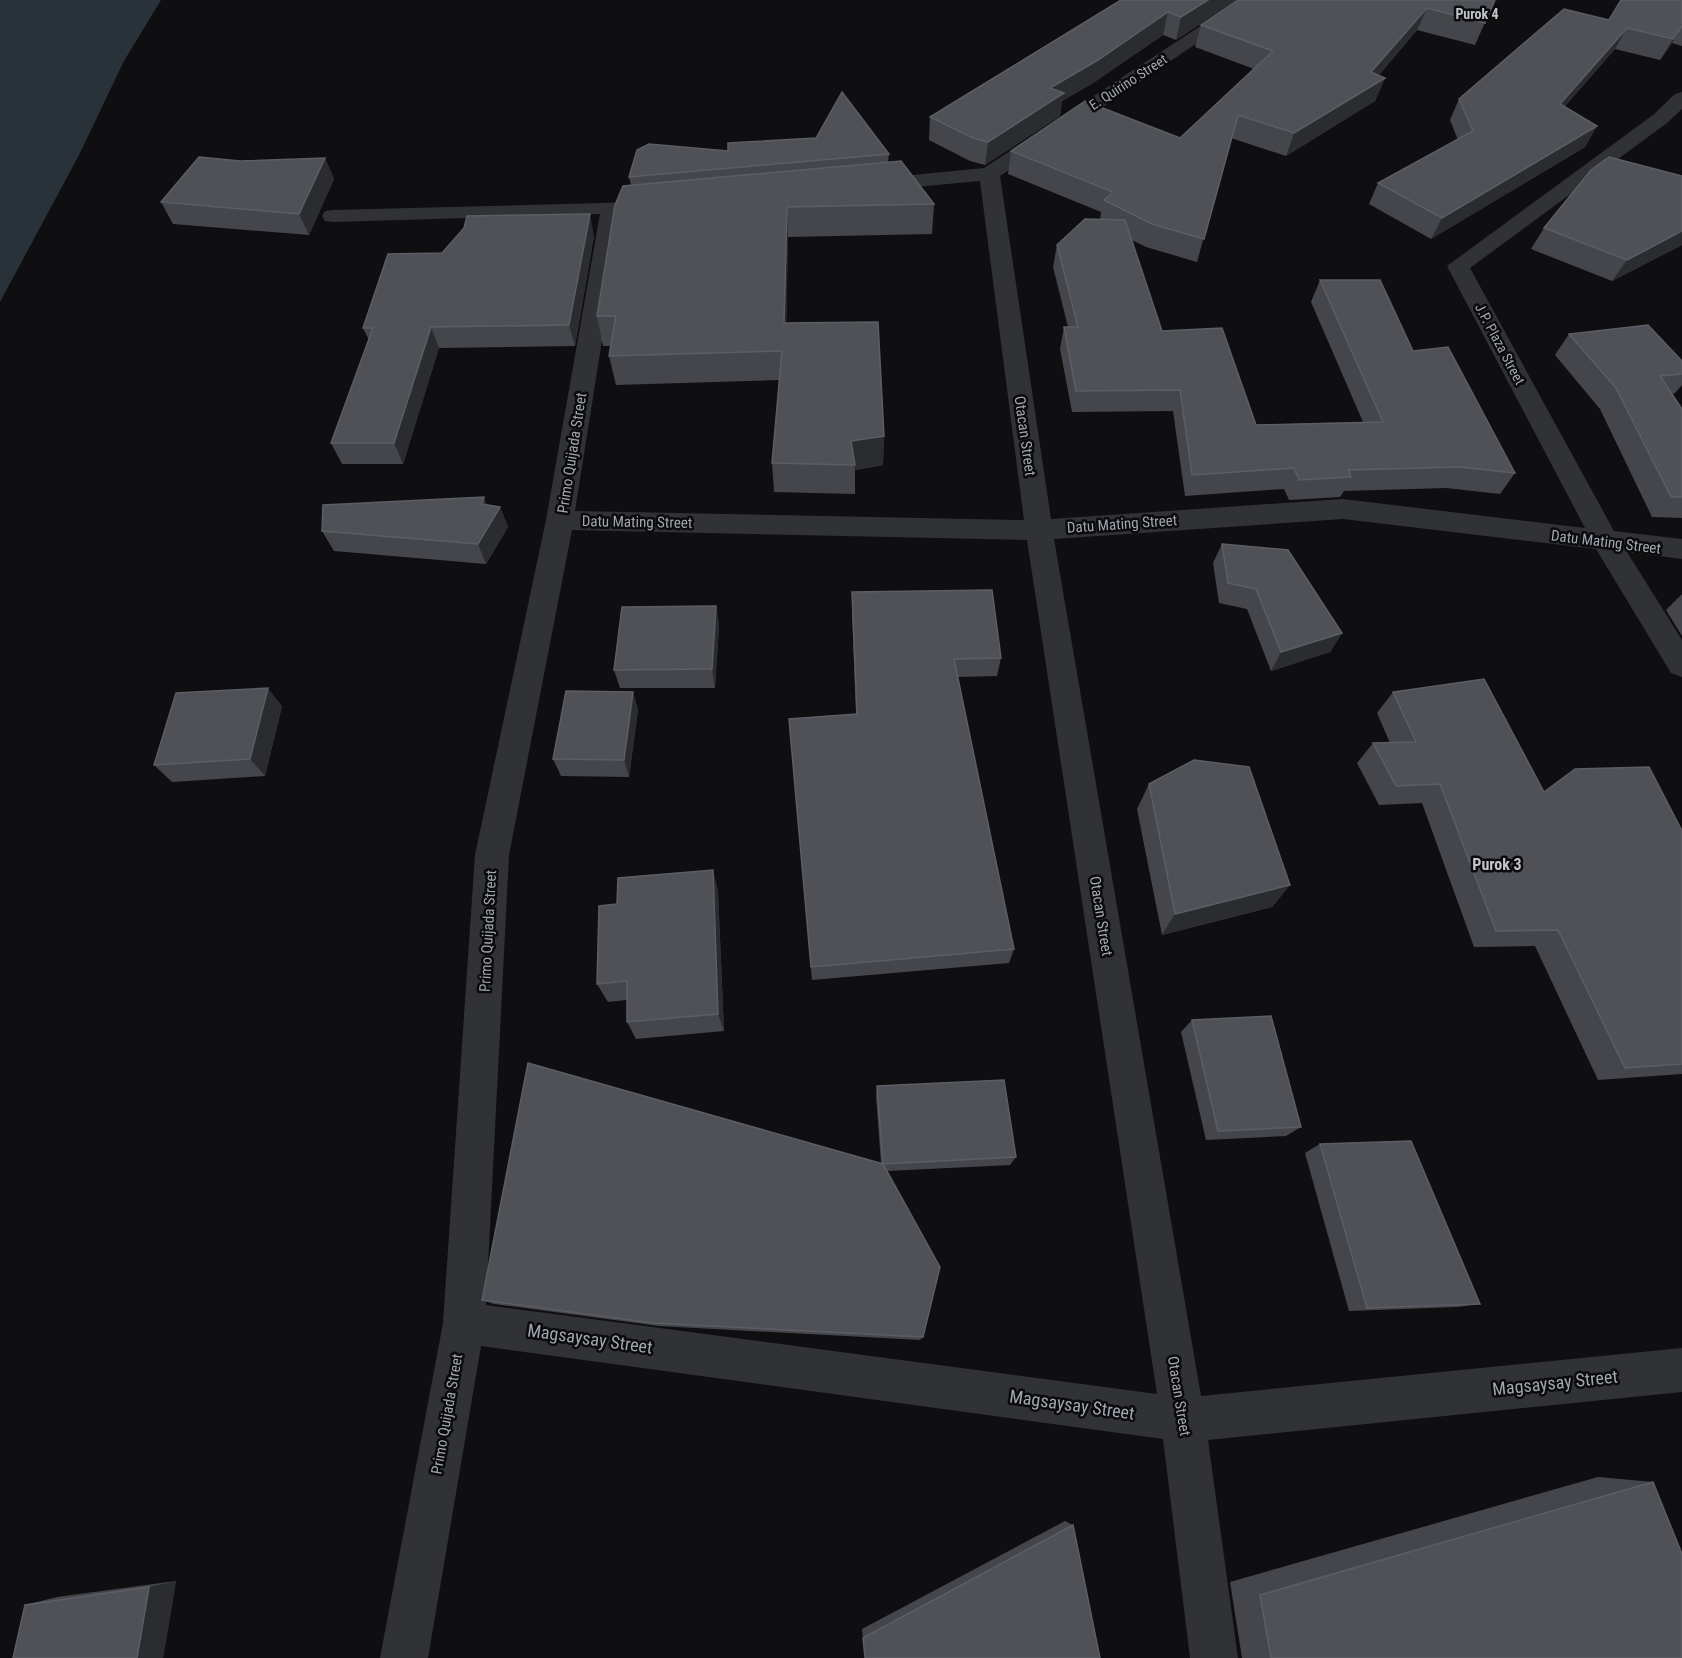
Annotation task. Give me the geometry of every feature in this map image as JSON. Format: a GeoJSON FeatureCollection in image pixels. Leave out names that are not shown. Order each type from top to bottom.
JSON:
{"type":"FeatureCollection","features":[{"type":"Feature","properties":{"kind":"street","name":"E. Quirino Street"},"geometry":{"type":"LineString","coordinates":[[847,187],[989,174],[1252,0]]}},
{"type":"Feature","properties":{"kind":"street","name":"J.P. Plaza Street"},"geometry":{"type":"LineString","coordinates":[[1682,98],[1660,119],[1458,266],[1606,542],[1682,665]]}},
{"type":"Feature","properties":{"kind":"street","name":"Otacan Street"},"geometry":{"type":"LineString","coordinates":[[989,174],[1039,530],[1183,1420],[1214,1658]]}},
{"type":"Feature","properties":{"kind":"street"},"geometry":{"type":"LineString","coordinates":[[333,216],[646,206]]}},
{"type":"Feature","properties":{"kind":"street","name":"Primo Quijada Street"},"geometry":{"type":"LineString","coordinates":[[404,1658],[464,1323],[492,855],[560,520],[612,208]]}},
{"type":"Feature","properties":{"kind":"street","name":"Datu Mating Street"},"geometry":{"type":"LineString","coordinates":[[560,520],[1039,530],[1343,510],[1682,549]]}},
{"type":"Feature","properties":{"kind":"street","name":"Magsaysay Street"},"geometry":{"type":"LineString","coordinates":[[464,1323],[1183,1420],[1682,1370]]}},
{"type":"Feature","properties":{"kind":"shaded area"},"geometry":{"type":"Polygon","coordinates":[[[0,0],[161,0],[124,61],[79,155],[0,302],[0,0]]]}},
{"type":"Feature","properties":{"kind":"building"},"geometry":{"type":"Polygon","coordinates":[[[1121,0],[1208,0],[1181,17],[1168,12],[1098,60],[1050,88],[1064,93],[988,142],[973,138],[930,117],[1121,0]]]}},
{"type":"Feature","properties":{"kind":"building"},"geometry":{"type":"Polygon","coordinates":[[[1238,0],[1495,0],[1485,23],[1427,8],[1371,72],[1385,78],[1294,133],[1238,115],[1204,239],[1152,224],[1104,200],[1113,192],[1011,151],[1085,101],[1180,138],[1273,51],[1201,25],[1238,0]]]}},
{"type":"Feature","properties":{"kind":"building"},"geometry":{"type":"Polygon","coordinates":[[[1621,0],[1682,0],[1682,26],[1673,39],[1627,28],[1560,104],[1597,126],[1442,218],[1378,183],[1473,131],[1459,99],[1564,9],[1609,20],[1621,0]]]}},
{"type":"Feature","properties":{"kind":"building"},"geometry":{"type":"Polygon","coordinates":[[[842,92],[889,154],[629,177],[637,150],[649,144],[728,151],[728,143],[816,138],[842,92]]]}},
{"type":"Feature","properties":{"kind":"building"},"geometry":{"type":"Polygon","coordinates":[[[199,157],[240,161],[325,158],[299,214],[161,202],[199,157]]]}},
{"type":"Feature","properties":{"kind":"building"},"geometry":{"type":"Polygon","coordinates":[[[1609,157],[1682,176],[1682,231],[1627,260],[1544,228],[1591,170],[1609,157]]]}},
{"type":"Feature","properties":{"kind":"building"},"geometry":{"type":"Polygon","coordinates":[[[901,161],[934,204],[787,207],[784,323],[878,322],[884,436],[851,441],[855,465],[772,463],[782,351],[609,356],[616,316],[597,316],[615,205],[623,186],[901,161]]]}},
{"type":"Feature","properties":{"kind":"building"},"geometry":{"type":"Polygon","coordinates":[[[590,214],[569,325],[431,327],[394,443],[331,443],[373,328],[363,328],[388,254],[442,253],[464,228],[467,216],[590,214]]]}},
{"type":"Feature","properties":{"kind":"building"},"geometry":{"type":"Polygon","coordinates":[[[1085,219],[1125,220],[1162,331],[1222,328],[1256,425],[1383,422],[1320,280],[1380,280],[1413,351],[1448,347],[1515,473],[1460,467],[1349,470],[1351,477],[1299,480],[1294,468],[1192,475],[1180,390],[1076,391],[1064,327],[1078,327],[1057,245],[1085,219]]]}},
{"type":"Feature","properties":{"kind":"building"},"geometry":{"type":"Polygon","coordinates":[[[1648,325],[1682,361],[1682,374],[1660,376],[1682,409],[1682,497],[1671,497],[1616,388],[1569,334],[1648,325]]]}},
{"type":"Feature","properties":{"kind":"building"},"geometry":{"type":"Polygon","coordinates":[[[484,497],[482,504],[500,507],[478,544],[322,531],[323,505],[484,497]]]}},
{"type":"Feature","properties":{"kind":"building"},"geometry":{"type":"Polygon","coordinates":[[[1222,544],[1288,550],[1342,633],[1281,652],[1256,589],[1228,583],[1222,544]]]}},
{"type":"Feature","properties":{"kind":"building"},"geometry":{"type":"Polygon","coordinates":[[[992,590],[1001,658],[954,659],[1014,949],[811,967],[789,719],[857,714],[852,592],[992,590]]]}},
{"type":"Feature","properties":{"kind":"building"},"geometry":{"type":"Polygon","coordinates":[[[716,606],[712,669],[614,670],[622,607],[716,606]]]}},
{"type":"Feature","properties":{"kind":"building"},"geometry":{"type":"Polygon","coordinates":[[[1484,679],[1544,792],[1575,769],[1649,767],[1682,831],[1682,1064],[1625,1068],[1558,930],[1496,931],[1440,784],[1396,786],[1373,743],[1416,742],[1393,692],[1484,679]]]}},
{"type":"Feature","properties":{"kind":"building"},"geometry":{"type":"Polygon","coordinates":[[[268,688],[250,759],[154,765],[176,693],[268,688]]]}},
{"type":"Feature","properties":{"kind":"building"},"geometry":{"type":"Polygon","coordinates":[[[566,691],[633,692],[624,760],[553,759],[566,691]]]}},
{"type":"Feature","properties":{"kind":"building"},"geometry":{"type":"Polygon","coordinates":[[[1194,760],[1249,767],[1290,885],[1175,914],[1149,784],[1194,760]]]}},
{"type":"Feature","properties":{"kind":"building"},"geometry":{"type":"Polygon","coordinates":[[[713,870],[718,1014],[627,1022],[627,981],[597,984],[599,906],[617,904],[618,878],[713,870]]]}},
{"type":"Feature","properties":{"kind":"building"},"geometry":{"type":"Polygon","coordinates":[[[1271,1016],[1301,1127],[1218,1131],[1192,1020],[1271,1016]]]}},
{"type":"Feature","properties":{"kind":"building"},"geometry":{"type":"Polygon","coordinates":[[[528,1063],[883,1164],[940,1267],[923,1337],[652,1323],[482,1300],[528,1063]]]}},
{"type":"Feature","properties":{"kind":"building"},"geometry":{"type":"Polygon","coordinates":[[[1004,1080],[1016,1157],[883,1164],[877,1086],[1004,1080]]]}},
{"type":"Feature","properties":{"kind":"building"},"geometry":{"type":"Polygon","coordinates":[[[1411,1141],[1480,1304],[1367,1308],[1320,1144],[1411,1141]]]}},
{"type":"Feature","properties":{"kind":"building"},"geometry":{"type":"Polygon","coordinates":[[[1653,1482],[1682,1554],[1682,1658],[1271,1658],[1260,1595],[1653,1482]]]}},
{"type":"Feature","properties":{"kind":"building"},"geometry":{"type":"Polygon","coordinates":[[[1073,1525],[1100,1658],[865,1658],[863,1638],[1073,1525]]]}},
{"type":"Feature","properties":{"kind":"building"},"geometry":{"type":"Polygon","coordinates":[[[149,1587],[137,1658],[13,1658],[25,1605],[149,1587]]]}},
{"type":"Feature","properties":{"kind":"district","name":"Purok 4"},"geometry":{"type":"Point","coordinates":[1477,14]}},
{"type":"Feature","properties":{"kind":"district","name":"Purok 3"},"geometry":{"type":"Point","coordinates":[1497,864]}}]}
